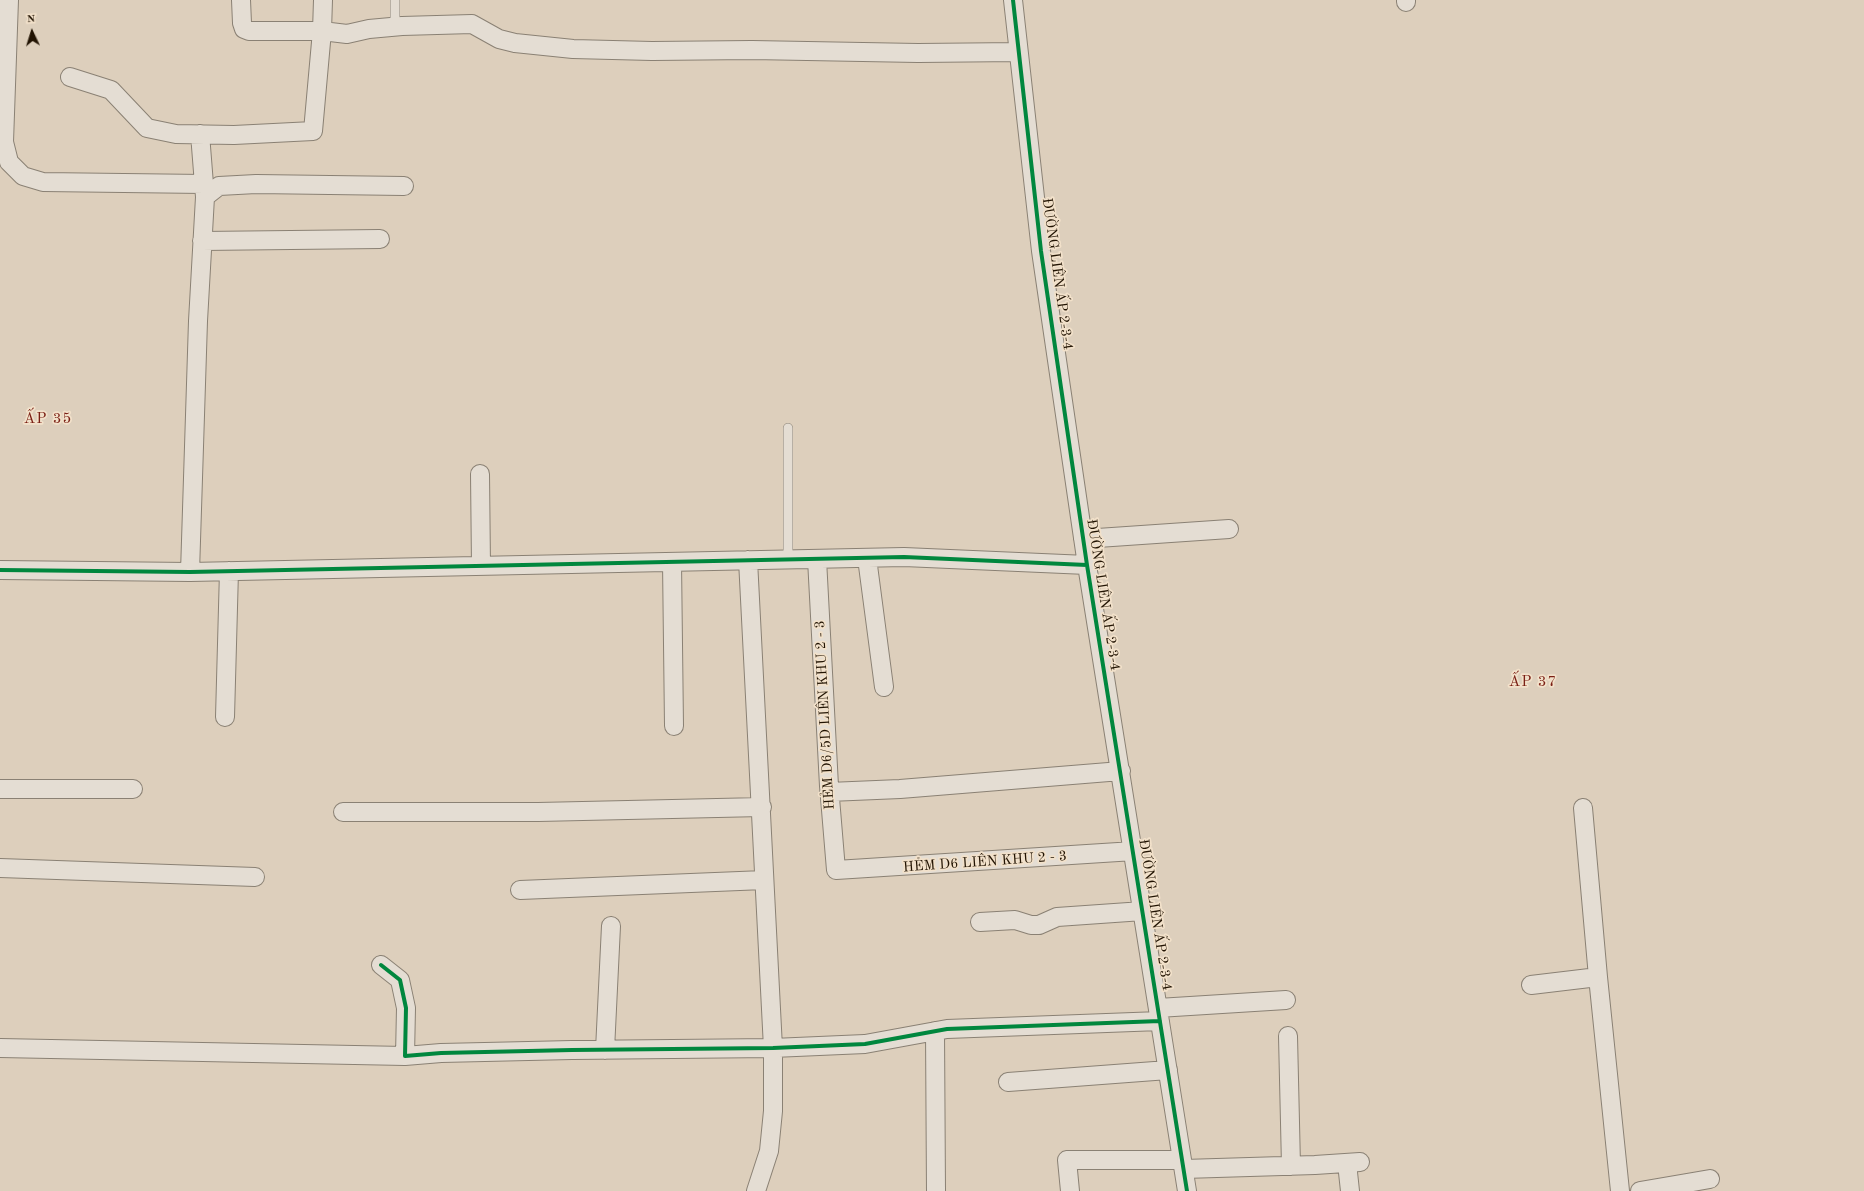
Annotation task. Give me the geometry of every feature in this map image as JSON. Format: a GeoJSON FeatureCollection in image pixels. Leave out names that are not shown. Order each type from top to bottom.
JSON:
{"type":"FeatureCollection","features":[{"type":"Feature","properties":{"kind":"street"},"geometry":{"type":"LineString","coordinates":[[8,0],[4,142],[9,162],[23,176],[43,182],[204,190],[219,186],[256,184],[404,186]]}},
{"type":"Feature","properties":{"kind":"street"},"geometry":{"type":"LineString","coordinates":[[241,0],[242,23],[244,29],[249,31],[322,31],[347,34],[369,29],[395,26],[472,24],[499,39],[515,43],[574,49],[652,52],[752,50],[918,54],[1018,52]]}},
{"type":"Feature","properties":{"kind":"street"},"geometry":{"type":"LineString","coordinates":[[70,77],[111,90],[147,128],[176,134],[313,131],[322,31],[323,0]]}},
{"type":"Feature","properties":{"kind":"street","name":"ĐƯỜNG LIÊN ẤP 2-3-4"},"geometry":{"type":"LineString","coordinates":[[1013,0],[1041,251],[1083,539],[1134,851],[1187,1191]]}},
{"type":"Feature","properties":{"kind":"street"},"geometry":{"type":"LineString","coordinates":[[190,572],[204,190],[200,134]]}},
{"type":"Feature","properties":{"kind":"street"},"geometry":{"type":"LineString","coordinates":[[202,241],[380,238]]}},
{"type":"Feature","properties":{"kind":"street"},"geometry":{"type":"LineString","coordinates":[[480,474],[481,566]]}},
{"type":"Feature","properties":{"kind":"street"},"geometry":{"type":"LineString","coordinates":[[1083,539],[1229,529]]}},
{"type":"Feature","properties":{"kind":"street"},"geometry":{"type":"LineString","coordinates":[[0,570],[190,572],[904,557],[1087,565]]}},
{"type":"Feature","properties":{"kind":"street"},"geometry":{"type":"LineString","coordinates":[[867,558],[884,687]]}},
{"type":"Feature","properties":{"kind":"street","name":"HẺM D6/5D LIÊN KHU 2 - 3"},"geometry":{"type":"LineString","coordinates":[[817,559],[829,792],[836,870]]}},
{"type":"Feature","properties":{"kind":"street"},"geometry":{"type":"LineString","coordinates":[[748,560],[774,1048],[773,1111],[769,1151],[756,1191]]}},
{"type":"Feature","properties":{"kind":"street"},"geometry":{"type":"LineString","coordinates":[[672,562],[674,726]]}},
{"type":"Feature","properties":{"kind":"street"},"geometry":{"type":"LineString","coordinates":[[225,717],[229,571]]}},
{"type":"Feature","properties":{"kind":"street"},"geometry":{"type":"LineString","coordinates":[[829,792],[900,789],[1121,771]]}},
{"type":"Feature","properties":{"kind":"street"},"geometry":{"type":"LineString","coordinates":[[0,789],[133,789]]}},
{"type":"Feature","properties":{"kind":"street"},"geometry":{"type":"LineString","coordinates":[[343,812],[538,812],[762,807]]}},
{"type":"Feature","properties":{"kind":"street"},"geometry":{"type":"LineString","coordinates":[[1583,808],[1598,977],[1620,1191]]}},
{"type":"Feature","properties":{"kind":"street","name":"HẺM D6 LIÊN KHU 2 - 3"},"geometry":{"type":"LineString","coordinates":[[836,870],[1134,851]]}},
{"type":"Feature","properties":{"kind":"street"},"geometry":{"type":"LineString","coordinates":[[0,868],[255,877]]}},
{"type":"Feature","properties":{"kind":"street"},"geometry":{"type":"LineString","coordinates":[[520,890],[764,880]]}},
{"type":"Feature","properties":{"kind":"street"},"geometry":{"type":"LineString","coordinates":[[980,922],[1015,920],[1031,925],[1039,925],[1057,917],[1143,911]]}},
{"type":"Feature","properties":{"kind":"street"},"geometry":{"type":"LineString","coordinates":[[605,1050],[611,926]]}},
{"type":"Feature","properties":{"kind":"street"},"geometry":{"type":"LineString","coordinates":[[382,965],[400,980],[406,1008],[405,1056]]}},
{"type":"Feature","properties":{"kind":"street"},"geometry":{"type":"LineString","coordinates":[[1532,984],[1598,977]]}},
{"type":"Feature","properties":{"kind":"street"},"geometry":{"type":"LineString","coordinates":[[0,1048],[405,1056],[441,1053],[774,1048],[865,1044],[947,1029],[1160,1014],[1286,1000]]}},
{"type":"Feature","properties":{"kind":"street"},"geometry":{"type":"LineString","coordinates":[[935,1032],[936,1191]]}},
{"type":"Feature","properties":{"kind":"street"},"geometry":{"type":"LineString","coordinates":[[1288,1036],[1291,1166]]}},
{"type":"Feature","properties":{"kind":"street"},"geometry":{"type":"LineString","coordinates":[[1008,1082],[1168,1070]]}},
{"type":"Feature","properties":{"kind":"street"},"geometry":{"type":"LineString","coordinates":[[1070,1191],[1067,1160],[1291,1166],[1354,1163],[1350,1191]]}},
{"type":"Feature","properties":{"kind":"street"},"geometry":{"type":"LineString","coordinates":[[1640,1191],[1710,1179]]}},
{"type":"Feature","properties":{"kind":"lane"},"geometry":{"type":"LineString","coordinates":[[395,0],[395,26]]}},
{"type":"Feature","properties":{"kind":"lane"},"geometry":{"type":"LineString","coordinates":[[788,428],[788,560]]}},
{"type":"Feature","properties":{"kind":"cycle path"},"geometry":{"type":"LineString","coordinates":[[1013,0],[1041,251],[1087,565],[1187,1191]]}},
{"type":"Feature","properties":{"kind":"cycle path"},"geometry":{"type":"LineString","coordinates":[[0,570],[190,572],[904,557],[1087,565]]}},
{"type":"Feature","properties":{"kind":"cycle path"},"geometry":{"type":"LineString","coordinates":[[381,965],[400,980],[406,1008],[405,1056],[441,1053],[773,1048],[865,1044],[947,1029],[1160,1021]]}},
{"type":"Feature","properties":{"kind":"district","name":"ẤP 35"},"geometry":{"type":"Point","coordinates":[48,419]}},
{"type":"Feature","properties":{"kind":"district","name":"ẤP 37"},"geometry":{"type":"Point","coordinates":[1533,682]}}]}
